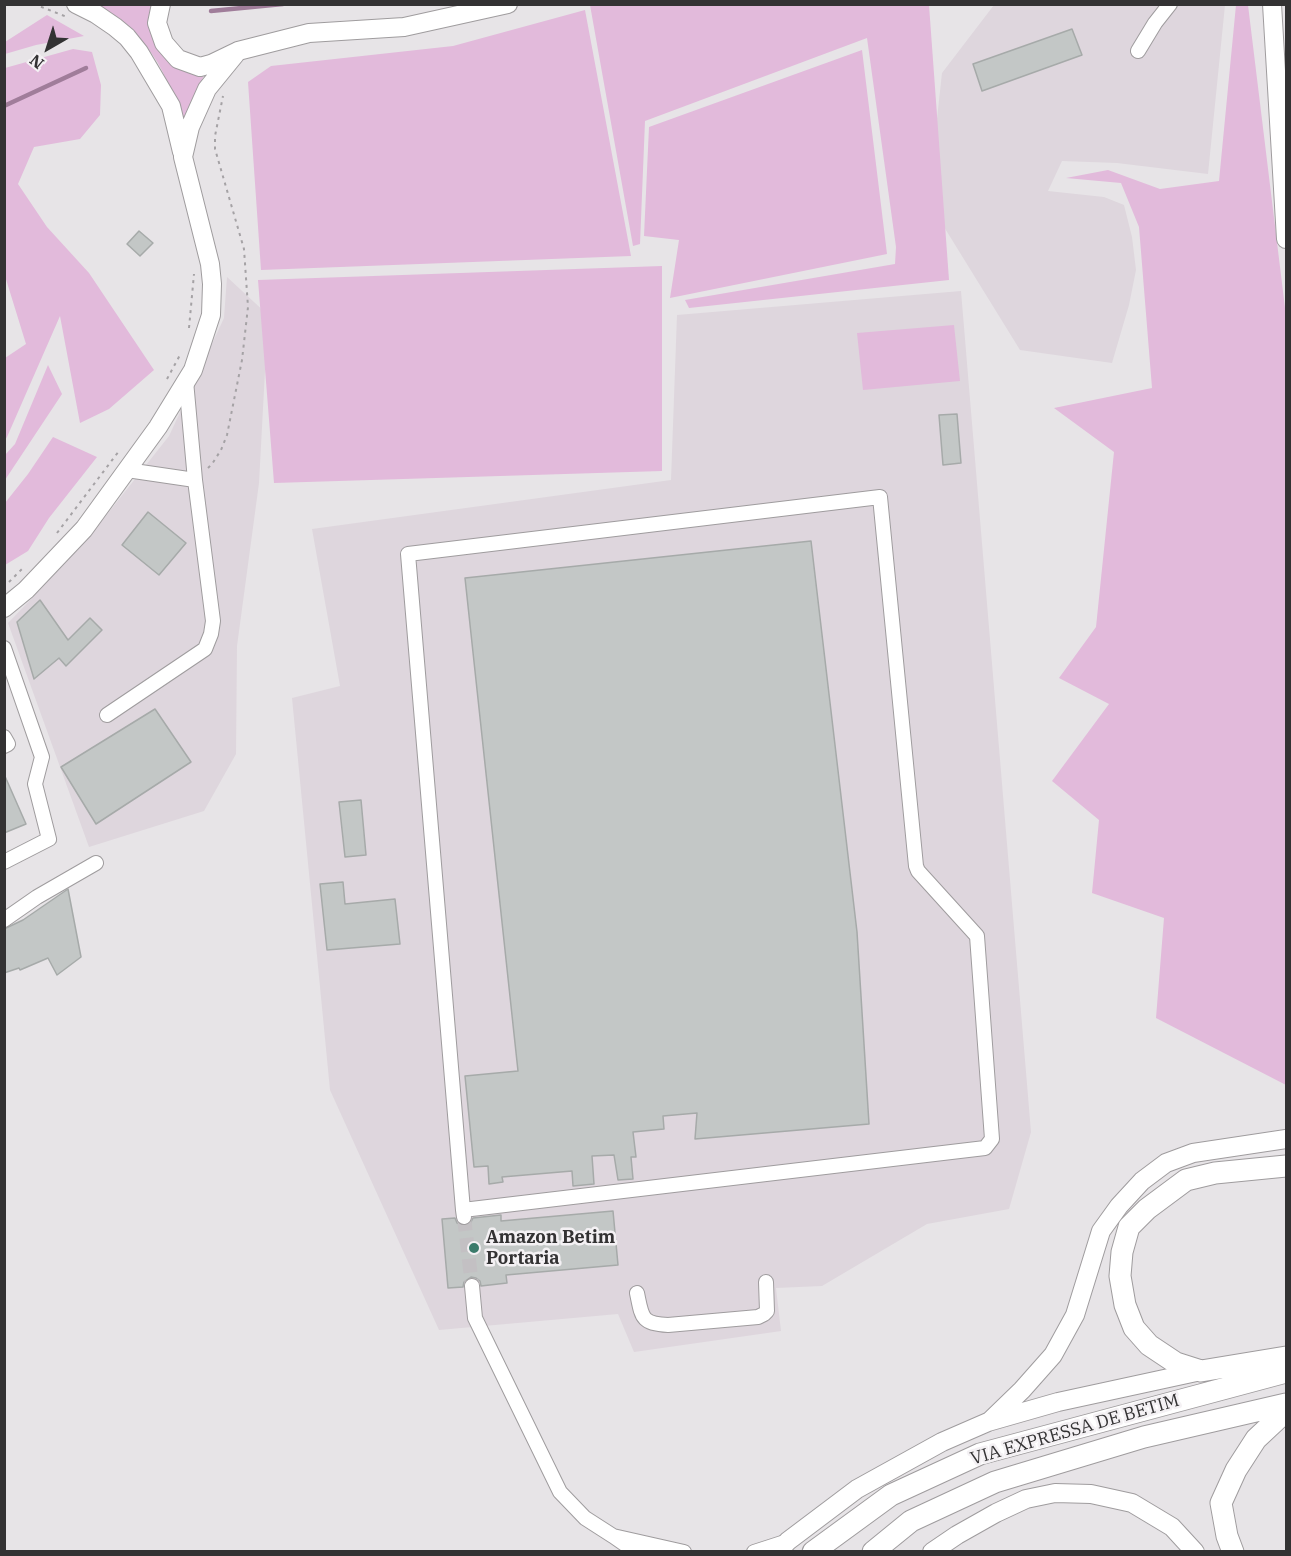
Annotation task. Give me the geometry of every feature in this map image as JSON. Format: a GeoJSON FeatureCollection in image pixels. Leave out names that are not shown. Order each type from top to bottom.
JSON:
{"type":"FeatureCollection","features":[{"type":"Feature","properties":{"kind":"highway"},"geometry":{"type":"LineString","coordinates":[[1287,1166],[1215,1173],[1186,1180],[1147,1209],[1129,1227],[1122,1252],[1120,1276],[1125,1305],[1134,1328],[1149,1345],[1176,1363],[1202,1371],[1287,1357]]}},
{"type":"Feature","properties":{"kind":"highway","name":"VIA EXPRESSA DE BETIM"},"geometry":{"type":"LineString","coordinates":[[813,1551],[891,1495],[980,1454],[1287,1372]]}},
{"type":"Feature","properties":{"kind":"highway","name":"VIA EXPRESSA DE BETIM"},"geometry":{"type":"LineString","coordinates":[[873,1551],[911,1521],[995,1482],[1144,1437],[1287,1404]]}},
{"type":"Feature","properties":{"kind":"highway"},"geometry":{"type":"LineString","coordinates":[[1233,1551],[1227,1536],[1221,1503],[1236,1470],[1256,1439],[1287,1411]]}},
{"type":"Feature","properties":{"kind":"main road"},"geometry":{"type":"LineString","coordinates":[[161,4],[157,23],[164,43],[178,58],[200,67],[237,51],[309,33],[404,27],[508,4]]}},
{"type":"Feature","properties":{"kind":"main road"},"geometry":{"type":"LineString","coordinates":[[1271,9],[1286,232]]}},
{"type":"Feature","properties":{"kind":"main road"},"geometry":{"type":"LineString","coordinates":[[4,608],[26,590],[84,530],[158,427],[193,370],[211,315],[210,264],[171,106],[139,52],[127,37],[96,14],[75,12]]}},
{"type":"Feature","properties":{"kind":"main road"},"geometry":{"type":"LineString","coordinates":[[183,157],[190,127],[207,89],[237,51]]}},
{"type":"Feature","properties":{"kind":"main road"},"geometry":{"type":"LineString","coordinates":[[988,1422],[1022,1390],[1053,1355],[1075,1315],[1101,1231],[1119,1206],[1142,1181],[1166,1163],[1193,1153],[1287,1139]]}},
{"type":"Feature","properties":{"kind":"main road"},"geometry":{"type":"LineString","coordinates":[[783,1546],[857,1489],[942,1442],[988,1422],[1058,1402],[1202,1371]]}},
{"type":"Feature","properties":{"kind":"main road"},"geometry":{"type":"LineString","coordinates":[[932,1551],[996,1513],[1026,1499],[1055,1493],[1091,1494],[1132,1503],[1172,1527],[1195,1551]]}},
{"type":"Feature","properties":{"kind":"street"},"geometry":{"type":"LineString","coordinates":[[1138,51],[1170,4]]}},
{"type":"Feature","properties":{"kind":"street"},"geometry":{"type":"LineString","coordinates":[[107,715],[205,649],[211,634],[213,621],[195,480],[186,381]]}},
{"type":"Feature","properties":{"kind":"street"},"geometry":{"type":"LineString","coordinates":[[127,470],[195,480]]}},
{"type":"Feature","properties":{"kind":"street"},"geometry":{"type":"LineString","coordinates":[[880,497],[916,866],[918,872],[977,936],[992,1139],[985,1148],[463,1214],[408,554],[880,497]]}},
{"type":"Feature","properties":{"kind":"street"},"geometry":{"type":"LineString","coordinates":[[4,862],[49,839],[35,784],[42,757],[5,649]]}},
{"type":"Feature","properties":{"kind":"street"},"geometry":{"type":"LineString","coordinates":[[4,737],[8,744],[4,746]]}},
{"type":"Feature","properties":{"kind":"street"},"geometry":{"type":"LineString","coordinates":[[4,920],[96,863]]}},
{"type":"Feature","properties":{"kind":"street"},"geometry":{"type":"LineString","coordinates":[[637,1293],[641,1312],[648,1322],[680,1324],[758,1317],[767,1311],[766,1282]]}},
{"type":"Feature","properties":{"kind":"street"},"geometry":{"type":"LineString","coordinates":[[472,1287],[475,1318],[560,1492],[585,1518],[636,1551]]}},
{"type":"Feature","properties":{"kind":"street"},"geometry":{"type":"LineString","coordinates":[[614,1536],[684,1551]]}},
{"type":"Feature","properties":{"kind":"street"},"geometry":{"type":"LineString","coordinates":[[753,1551],[783,1546]]}},
{"type":"Feature","properties":{"kind":"path"},"geometry":{"type":"LineString","coordinates":[[34,4],[75,12]]}},
{"type":"Feature","properties":{"kind":"path"},"geometry":{"type":"LineString","coordinates":[[195,480],[212,464],[227,435],[242,360],[248,307],[244,249],[215,149],[215,136],[223,96]]}},
{"type":"Feature","properties":{"kind":"path"},"geometry":{"type":"LineString","coordinates":[[189,330],[194,267]]}},
{"type":"Feature","properties":{"kind":"path"},"geometry":{"type":"LineString","coordinates":[[167,379],[183,350]]}},
{"type":"Feature","properties":{"kind":"path"},"geometry":{"type":"LineString","coordinates":[[51,541],[120,450]]}},
{"type":"Feature","properties":{"kind":"path"},"geometry":{"type":"LineString","coordinates":[[4,586],[28,563]]}},
{"type":"Feature","properties":{"kind":"shaded area"},"geometry":{"type":"Polygon","coordinates":[[[96,5],[155,5],[150,20],[205,72],[183,131],[167,81],[152,54],[133,33],[96,5]]]}},
{"type":"Feature","properties":{"kind":"shaded area"},"geometry":{"type":"Polygon","coordinates":[[[590,5],[929,5],[949,280],[689,308],[685,300],[895,264],[896,247],[867,38],[645,121],[640,244],[633,246],[590,5]]]}},
{"type":"Feature","properties":{"kind":"shaded area"},"geometry":{"type":"Polygon","coordinates":[[[994,5],[1225,5],[1208,174],[1117,163],[1062,161],[1048,191],[1104,197],[1124,205],[1132,237],[1136,270],[1129,305],[1112,363],[1020,350],[928,201],[942,73],[994,5]]]}},
{"type":"Feature","properties":{"kind":"shaded area"},"geometry":{"type":"Polygon","coordinates":[[[1236,5],[1248,5],[1286,316],[1286,1085],[1156,1018],[1164,918],[1092,893],[1099,820],[1052,781],[1109,704],[1059,678],[1096,627],[1114,452],[1054,408],[1152,388],[1139,227],[1121,183],[1066,178],[1108,170],[1160,189],[1219,181],[1236,5]]]}},
{"type":"Feature","properties":{"kind":"shaded area"},"geometry":{"type":"Polygon","coordinates":[[[585,10],[631,256],[261,270],[248,82],[271,66],[453,46],[585,10]]]}},
{"type":"Feature","properties":{"kind":"shaded area"},"geometry":{"type":"Polygon","coordinates":[[[47,15],[84,36],[36,45],[5,54],[5,42],[47,15]]]}},
{"type":"Feature","properties":{"kind":"shaded area"},"geometry":{"type":"Polygon","coordinates":[[[73,49],[92,52],[101,85],[100,115],[80,139],[34,147],[18,184],[47,227],[89,273],[154,370],[109,409],[80,423],[60,316],[5,440],[5,358],[26,344],[5,276],[5,68],[73,49]]]}},
{"type":"Feature","properties":{"kind":"shaded area"},"geometry":{"type":"Polygon","coordinates":[[[862,50],[887,254],[670,298],[679,240],[644,236],[649,127],[862,50]]]}},
{"type":"Feature","properties":{"kind":"shaded area"},"geometry":{"type":"Polygon","coordinates":[[[662,266],[662,471],[274,483],[258,280],[662,266]]]}},
{"type":"Feature","properties":{"kind":"shaded area"},"geometry":{"type":"Polygon","coordinates":[[[227,277],[268,315],[259,483],[237,646],[236,754],[204,811],[89,847],[8,623],[101,522],[169,436],[224,318],[227,277]]]}},
{"type":"Feature","properties":{"kind":"shaded area"},"geometry":{"type":"Polygon","coordinates":[[[961,291],[1031,1132],[1009,1209],[927,1224],[822,1286],[776,1288],[781,1331],[634,1352],[618,1314],[439,1330],[330,1090],[292,698],[340,686],[312,529],[671,480],[677,315],[961,291]]]}},
{"type":"Feature","properties":{"kind":"shaded area"},"geometry":{"type":"Polygon","coordinates":[[[954,325],[960,381],[863,390],[857,333],[954,325]]]}},
{"type":"Feature","properties":{"kind":"shaded area"},"geometry":{"type":"Polygon","coordinates":[[[48,365],[62,394],[5,480],[5,455],[15,444],[48,365]]]}},
{"type":"Feature","properties":{"kind":"shaded area"},"geometry":{"type":"Polygon","coordinates":[[[53,437],[97,457],[49,518],[28,551],[5,565],[5,503],[53,437]]]}},
{"type":"Feature","properties":{"kind":"building"},"geometry":{"type":"Polygon","coordinates":[[[1072,29],[1082,55],[982,91],[973,64],[1072,29]]]}},
{"type":"Feature","properties":{"kind":"building"},"geometry":{"type":"Polygon","coordinates":[[[139,231],[153,243],[140,256],[127,244],[139,231]]]}},
{"type":"Feature","properties":{"kind":"building"},"geometry":{"type":"Polygon","coordinates":[[[957,414],[961,463],[943,465],[939,415],[957,414]]]}},
{"type":"Feature","properties":{"kind":"building"},"geometry":{"type":"Polygon","coordinates":[[[148,512],[186,543],[159,575],[122,545],[148,512]]]}},
{"type":"Feature","properties":{"kind":"building"},"geometry":{"type":"Polygon","coordinates":[[[811,541],[857,932],[869,1124],[695,1139],[697,1113],[663,1116],[664,1129],[633,1132],[636,1157],[631,1157],[633,1179],[618,1180],[614,1155],[592,1156],[594,1184],[573,1186],[572,1171],[502,1177],[503,1182],[489,1184],[488,1166],[474,1167],[465,1076],[518,1071],[465,578],[811,541]]]}},
{"type":"Feature","properties":{"kind":"building"},"geometry":{"type":"Polygon","coordinates":[[[40,600],[68,640],[90,618],[102,630],[66,666],[59,658],[34,679],[17,622],[40,600]]]}},
{"type":"Feature","properties":{"kind":"building"},"geometry":{"type":"Polygon","coordinates":[[[155,709],[191,762],[96,824],[61,767],[155,709]]]}},
{"type":"Feature","properties":{"kind":"building"},"geometry":{"type":"Polygon","coordinates":[[[4,774],[26,824],[4,833],[4,774]]]}},
{"type":"Feature","properties":{"kind":"building"},"geometry":{"type":"Polygon","coordinates":[[[361,800],[366,855],[345,857],[339,802],[361,800]]]}},
{"type":"Feature","properties":{"kind":"building"},"geometry":{"type":"Polygon","coordinates":[[[343,882],[345,904],[395,899],[400,944],[327,950],[320,884],[343,882]]]}},
{"type":"Feature","properties":{"kind":"building"},"geometry":{"type":"Polygon","coordinates":[[[68,889],[81,957],[57,975],[48,958],[20,970],[19,968],[4,973],[4,929],[23,920],[68,889]]]}},
{"type":"Feature","properties":{"kind":"building"},"geometry":{"type":"Polygon","coordinates":[[[613,1211],[618,1265],[506,1275],[507,1283],[481,1286],[480,1281],[471,1277],[464,1282],[463,1287],[448,1288],[442,1219],[455,1218],[457,1223],[465,1226],[470,1224],[473,1218],[501,1215],[501,1221],[613,1211]]]}},
{"type":"Feature","properties":{"kind":"waterway"},"geometry":{"type":"LineString","coordinates":[[211,11],[283,4]]}},
{"type":"Feature","properties":{"kind":"waterway"},"geometry":{"type":"LineString","coordinates":[[4,106],[86,68]]}},
{"type":"Feature","properties":{"kind":"tunnel"},"geometry":{"type":"LineString","coordinates":[[464,1217],[472,1286]]}},
{"type":"Feature","properties":{"kind":"place","name":"Amazon Betim Portaria"},"geometry":{"type":"Point","coordinates":[474,1248]}}]}
